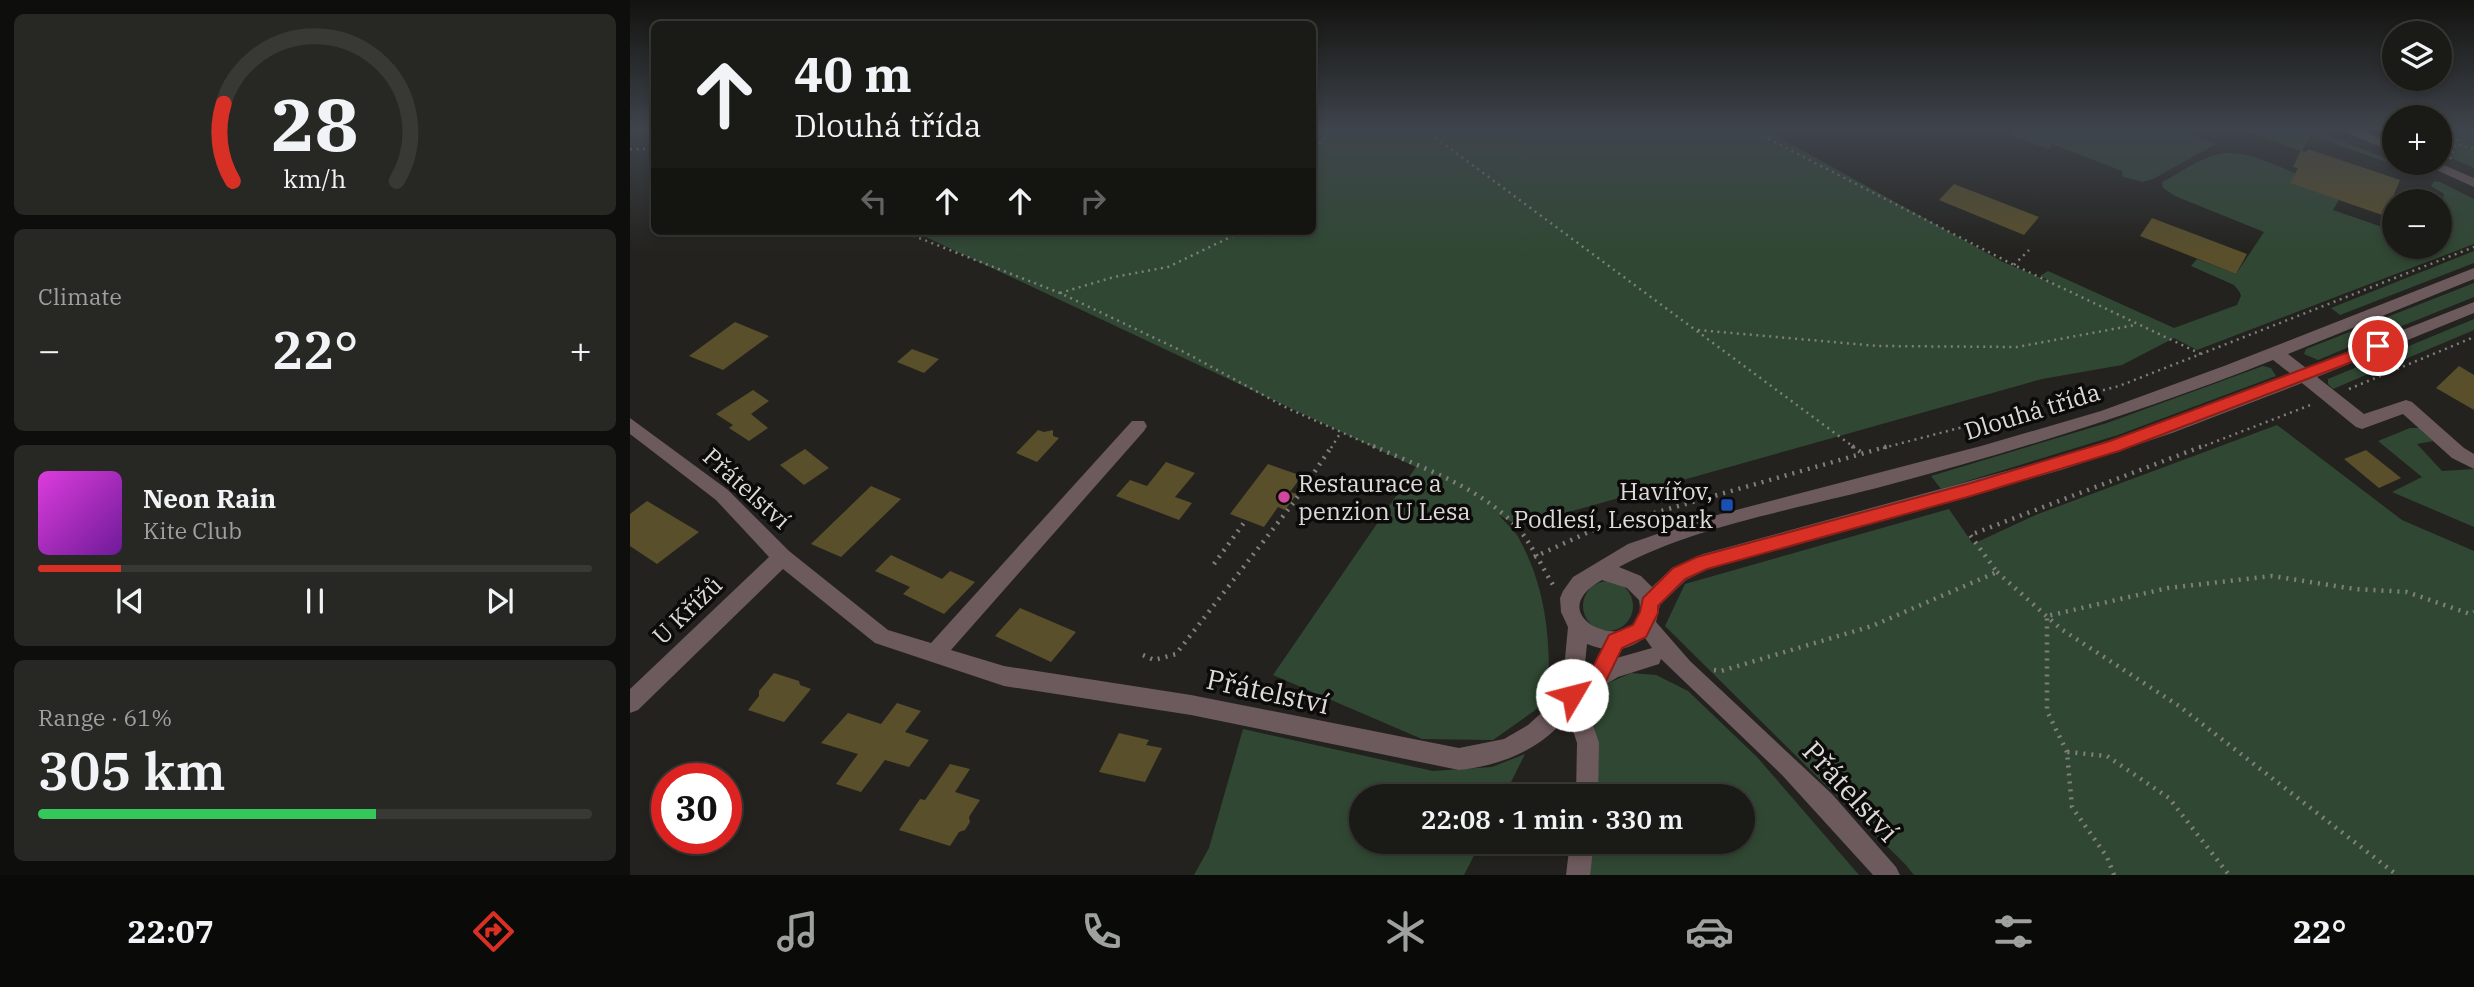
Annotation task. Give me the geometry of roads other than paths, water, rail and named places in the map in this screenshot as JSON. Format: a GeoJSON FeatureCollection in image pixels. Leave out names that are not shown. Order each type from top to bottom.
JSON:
{"type":"FeatureCollection","features":[{"type":"Feature","properties":{"kind":"street"},"geometry":{"type":"LineString","coordinates":[[2452,173],[2474,183]]}},
{"type":"Feature","properties":{"kind":"street","name":"Dlouhá třída"},"geometry":{"type":"LineString","coordinates":[[1600,572],[1605,564],[1616,557],[1654,543],[2081,423],[2148,401],[2474,273]]}},
{"type":"Feature","properties":{"kind":"street"},"geometry":{"type":"LineString","coordinates":[[1647,613],[1679,574],[1703,562],[2061,463],[2178,424],[2474,307]]}},
{"type":"Feature","properties":{"kind":"street"},"geometry":{"type":"LineString","coordinates":[[2274,352],[2362,422],[2406,406],[2458,453],[2474,462]]}},
{"type":"Feature","properties":{"kind":"street","name":"Přátelství"},"geometry":{"type":"LineString","coordinates":[[630,425],[722,495],[782,557],[882,637],[1004,676],[1191,705],[1459,759],[1496,753],[1520,742],[1555,715],[1572,695],[1598,677],[1619,665],[1652,657]]}},
{"type":"Feature","properties":{"kind":"street"},"geometry":{"type":"LineString","coordinates":[[935,653],[1138,426]]}},
{"type":"Feature","properties":{"kind":"street","name":"U Křížů"},"geometry":{"type":"LineString","coordinates":[[630,703],[782,557]]}},
{"type":"Feature","properties":{"kind":"street"},"geometry":{"type":"LineString","coordinates":[[1587,784],[1588,743],[1572,695],[1578,628],[1570,613],[1571,594],[1577,584],[1600,572]]}},
{"type":"Feature","properties":{"kind":"street","name":"Přátelství"},"geometry":{"type":"LineString","coordinates":[[1600,572],[1626,575],[1637,582],[1645,592],[1647,613],[1677,664],[1756,735],[1857,837],[1888,875]]}},
{"type":"Feature","properties":{"kind":"street","name":"Přátelství"},"geometry":{"type":"LineString","coordinates":[[1598,677],[1620,640],[1639,631],[1647,613]]}},
{"type":"Feature","properties":{"kind":"street","name":"Přátelství"},"geometry":{"type":"LineString","coordinates":[[1578,628],[1592,638],[1620,640],[1652,657],[1677,664]]}},
{"type":"Feature","properties":{"kind":"street"},"geometry":{"type":"LineString","coordinates":[[1578,875],[1581,854]]}},
{"type":"Feature","properties":{"kind":"place","name":"Restaurace a penzion U Lesa"},"geometry":{"type":"Point","coordinates":[1284,497]}},
{"type":"Feature","properties":{"kind":"place","name":"Havířov, Podlesí, Lesopark"},"geometry":{"type":"Point","coordinates":[1727,505]}}]}
